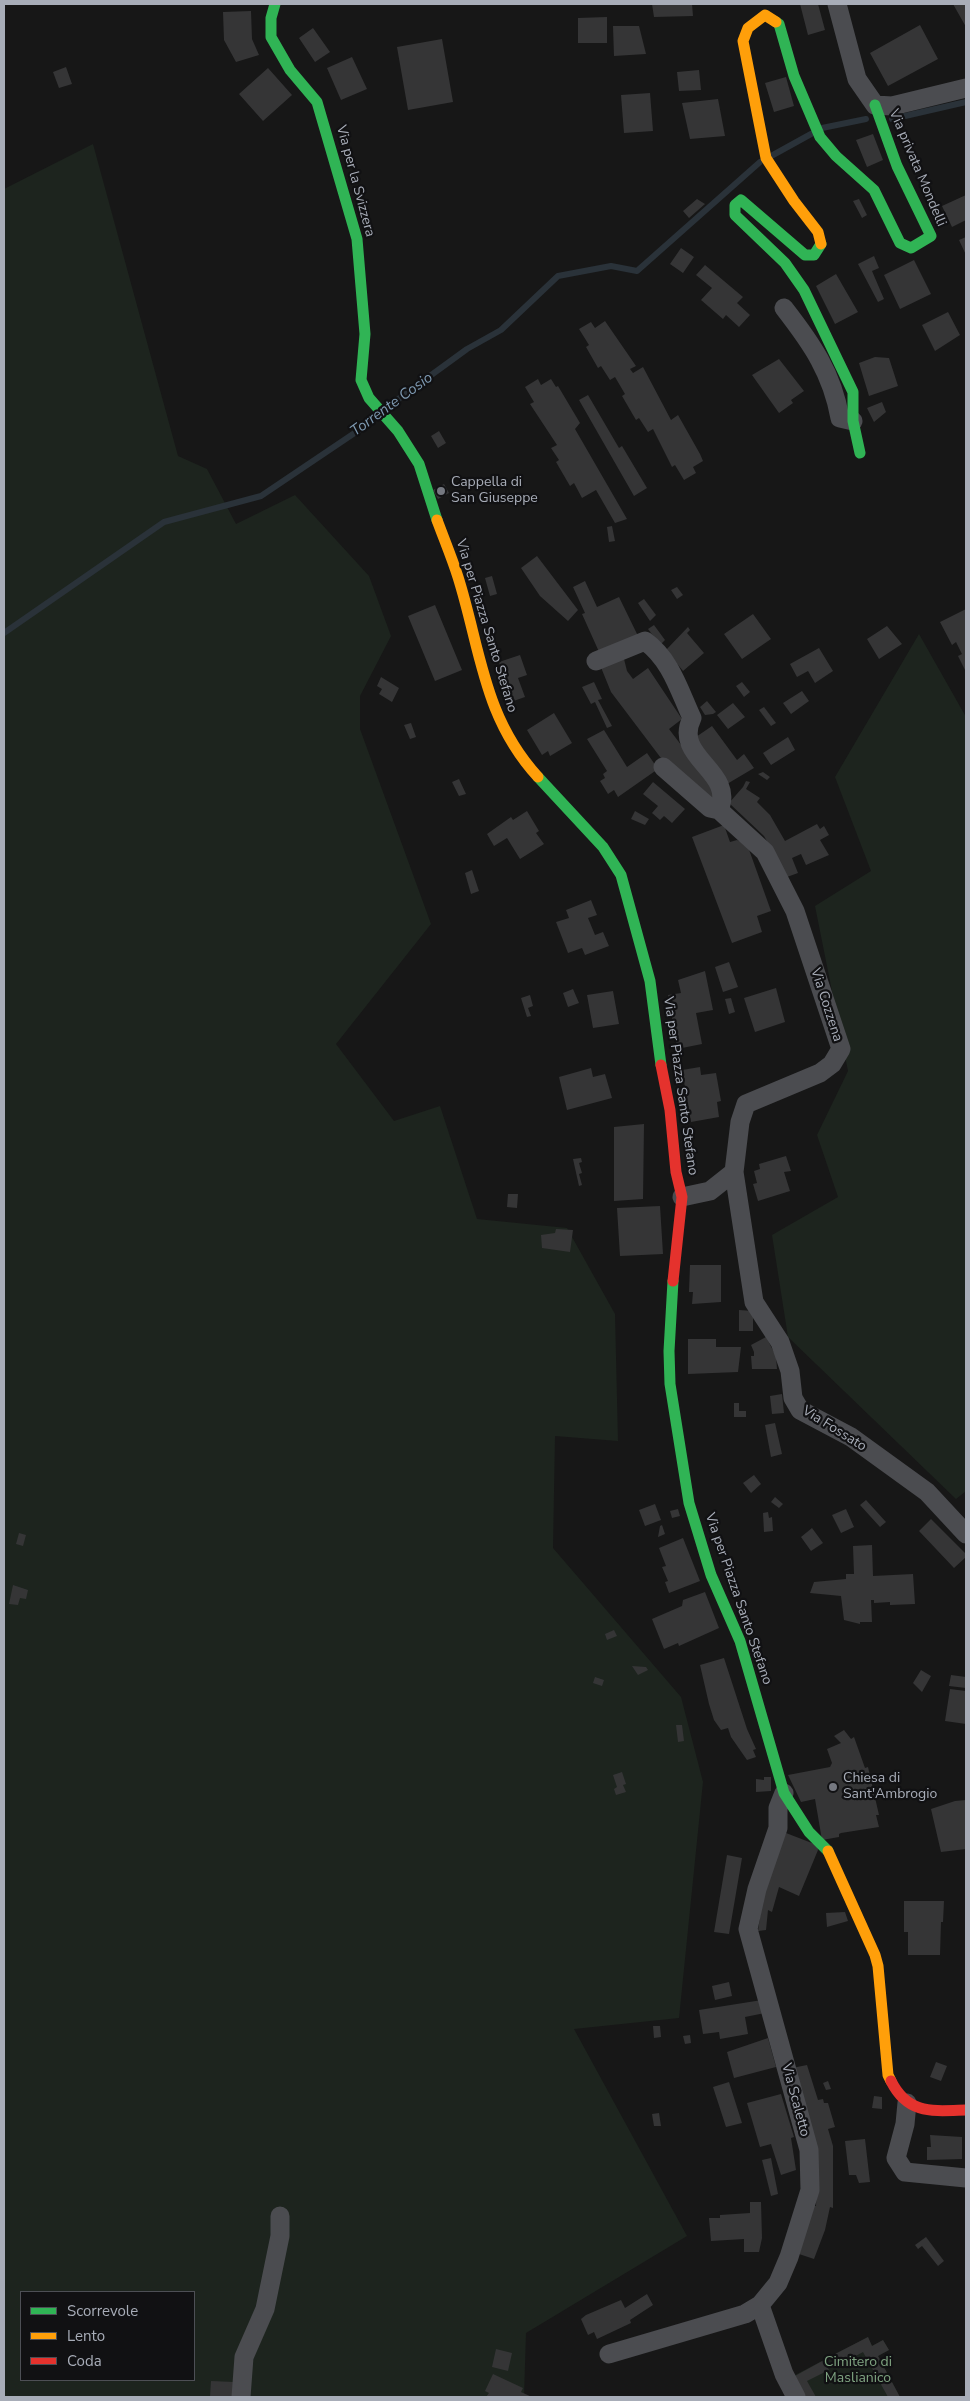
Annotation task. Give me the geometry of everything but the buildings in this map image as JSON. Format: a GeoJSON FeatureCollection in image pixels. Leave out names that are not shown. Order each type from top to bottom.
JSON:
{"type":"FeatureCollection","features":[{"type":"Feature","properties":{"kind":"street","name":"Via per la Svizzera"},"geometry":{"type":"LineString","coordinates":[[276,4],[271,18],[271,36],[290,70],[317,102],[357,239],[365,334],[361,380],[369,398],[398,431]]}},
{"type":"Feature","properties":{"kind":"street"},"geometry":{"type":"LineString","coordinates":[[837,4],[857,79],[875,106],[892,106],[966,88]]}},
{"type":"Feature","properties":{"kind":"street","name":"Via privata Mondelli"},"geometry":{"type":"LineString","coordinates":[[860,453],[853,421],[853,392],[804,290],[785,263],[734,215],[734,205],[742,200],[805,255],[814,255],[821,244],[818,232],[794,201],[766,158],[762,147],[743,41],[748,28],[765,15],[779,24],[794,76],[813,126],[836,156],[874,190],[900,243],[911,248],[931,236],[897,166],[875,106]]}},
{"type":"Feature","properties":{"kind":"street"},"geometry":{"type":"LineString","coordinates":[[784,308],[812,344],[836,394],[840,418],[853,421]]}},
{"type":"Feature","properties":{"kind":"street","name":"Via per Piazza Santo Stefano"},"geometry":{"type":"LineString","coordinates":[[398,431],[419,464],[431,504],[458,577],[490,698],[501,725],[520,756],[604,847],[621,875],[650,980],[659,1055],[670,1110],[676,1172],[682,1197],[674,1261],[670,1376],[689,1503],[711,1575],[740,1641],[784,1793],[809,1832],[829,1854],[872,1946],[878,1966],[888,2075],[894,2088],[907,2103]]}},
{"type":"Feature","properties":{"kind":"street"},"geometry":{"type":"LineString","coordinates":[[596,661],[645,641],[659,652],[670,670],[692,718],[687,727],[691,749],[721,784],[723,800],[719,810],[710,808],[663,767]]}},
{"type":"Feature","properties":{"kind":"street","name":"Via Cozzena"},"geometry":{"type":"LineString","coordinates":[[719,810],[765,852],[787,892],[796,911],[841,1049],[832,1064],[820,1073],[746,1104],[740,1122],[734,1172]]}},
{"type":"Feature","properties":{"kind":"street"},"geometry":{"type":"LineString","coordinates":[[682,1197],[710,1191],[734,1172]]}},
{"type":"Feature","properties":{"kind":"street","name":"Via Fossato"},"geometry":{"type":"LineString","coordinates":[[734,1172],[754,1302],[780,1342],[790,1371],[793,1398],[800,1410],[851,1437],[927,1492],[966,1534]]}},
{"type":"Feature","properties":{"kind":"street","name":"Via Scaletto"},"geometry":{"type":"LineString","coordinates":[[760,2305],[778,2283],[789,2257],[810,2190],[809,2150],[748,1929],[758,1889],[778,1828],[778,1808],[784,1793]]}},
{"type":"Feature","properties":{"kind":"street"},"geometry":{"type":"LineString","coordinates":[[966,2110],[922,2110],[907,2103],[905,2124],[896,2158],[905,2172],[966,2178]]}},
{"type":"Feature","properties":{"kind":"street"},"geometry":{"type":"LineString","coordinates":[[241,2397],[244,2357],[265,2308],[280,2236],[280,2216]]}},
{"type":"Feature","properties":{"kind":"street"},"geometry":{"type":"LineString","coordinates":[[609,2354],[745,2314],[760,2305],[784,2374],[796,2397]]}},
{"type":"Feature","properties":{"kind":"green space"},"geometry":{"type":"Polygon","coordinates":[[[93,144],[178,456],[207,469],[236,524],[295,495],[369,576],[391,636],[360,696],[360,729],[431,924],[336,1044],[394,1121],[440,1106],[477,1219],[567,1228],[615,1314],[618,1441],[555,1436],[553,1548],[681,1697],[703,1782],[679,2018],[574,2029],[687,2236],[526,2333],[524,2397],[4,2397],[4,189],[93,144]]]}},
{"type":"Feature","properties":{"kind":"green space"},"geometry":{"type":"Polygon","coordinates":[[[919,634],[966,717],[966,1491],[956,1499],[788,1337],[772,1235],[838,1197],[817,1135],[848,1071],[815,906],[871,871],[835,777],[919,634]]]}},
{"type":"Feature","properties":{"kind":"green space","name":"Cimitero di Maslianico"},"geometry":{"type":"Polygon","coordinates":[[[868,2337],[872,2346],[883,2340],[889,2350],[878,2356],[900,2397],[804,2397],[793,2376],[868,2337]]]}},
{"type":"Feature","properties":{"kind":"waterway","name":"Torrente Cosio"},"geometry":{"type":"LineString","coordinates":[[892,119],[966,102]]}},
{"type":"Feature","properties":{"kind":"waterway","name":"Torrente Cosio"},"geometry":{"type":"LineString","coordinates":[[822,128],[866,119]]}},
{"type":"Feature","properties":{"kind":"waterway","name":"Torrente Cosio"},"geometry":{"type":"LineString","coordinates":[[773,155],[811,134]]}},
{"type":"Feature","properties":{"kind":"waterway","name":"Torrente Cosio"},"geometry":{"type":"LineString","coordinates":[[386,408],[467,349],[501,330],[558,276],[611,266],[637,271],[760,162]]}},
{"type":"Feature","properties":{"kind":"waterway","name":"Torrente Cosio"},"geometry":{"type":"LineString","coordinates":[[4,633],[164,522],[261,496],[359,430],[376,415]]}},
{"type":"Feature","properties":{"kind":"traffic: fast"},"geometry":{"type":"LineString","coordinates":[[275,4],[271,18],[271,37],[290,70],[317,102],[357,239],[365,334],[361,380],[369,398],[398,431],[419,464],[437,520]]}},
{"type":"Feature","properties":{"kind":"traffic: fast"},"geometry":{"type":"LineString","coordinates":[[776,22],[779,24],[794,76],[820,137],[836,156],[874,190],[900,243],[911,248],[931,236],[897,166],[875,105]]}},
{"type":"Feature","properties":{"kind":"traffic: fast"},"geometry":{"type":"LineString","coordinates":[[821,244],[814,255],[805,255],[741,200],[735,205],[735,215],[785,263],[804,290],[853,392],[853,421],[860,453]]}},
{"type":"Feature","properties":{"kind":"traffic: fast"},"geometry":{"type":"LineString","coordinates":[[538,777],[603,847],[621,875],[650,981],[661,1065]]}},
{"type":"Feature","properties":{"kind":"traffic: fast"},"geometry":{"type":"LineString","coordinates":[[673,1281],[669,1351],[670,1384],[689,1503],[711,1575],[740,1641],[784,1793],[809,1832],[828,1851]]}},
{"type":"Feature","properties":{"kind":"traffic: slow"},"geometry":{"type":"LineString","coordinates":[[776,22],[765,15],[748,28],[743,41],[766,158],[794,201],[818,232],[821,244]]}},
{"type":"Feature","properties":{"kind":"traffic: slow"},"geometry":{"type":"LineString","coordinates":[[437,520],[458,577],[486,682],[495,707],[506,731],[520,754],[538,777]]}},
{"type":"Feature","properties":{"kind":"traffic: slow"},"geometry":{"type":"LineString","coordinates":[[828,1851],[875,1955],[878,1966],[888,2075],[891,2081]]}},
{"type":"Feature","properties":{"kind":"traffic: jam"},"geometry":{"type":"LineString","coordinates":[[661,1065],[670,1110],[676,1172],[682,1197],[673,1281]]}},
{"type":"Feature","properties":{"kind":"traffic: jam"},"geometry":{"type":"LineString","coordinates":[[891,2081],[905,2100],[922,2109],[943,2111],[966,2110]]}},
{"type":"Feature","properties":{"kind":"place","name":"Cappella di San Giuseppe"},"geometry":{"type":"Point","coordinates":[441,491]}},
{"type":"Feature","properties":{"kind":"place","name":"Chiesa di Sant'Ambrogio"},"geometry":{"type":"Point","coordinates":[833,1787]}}]}
